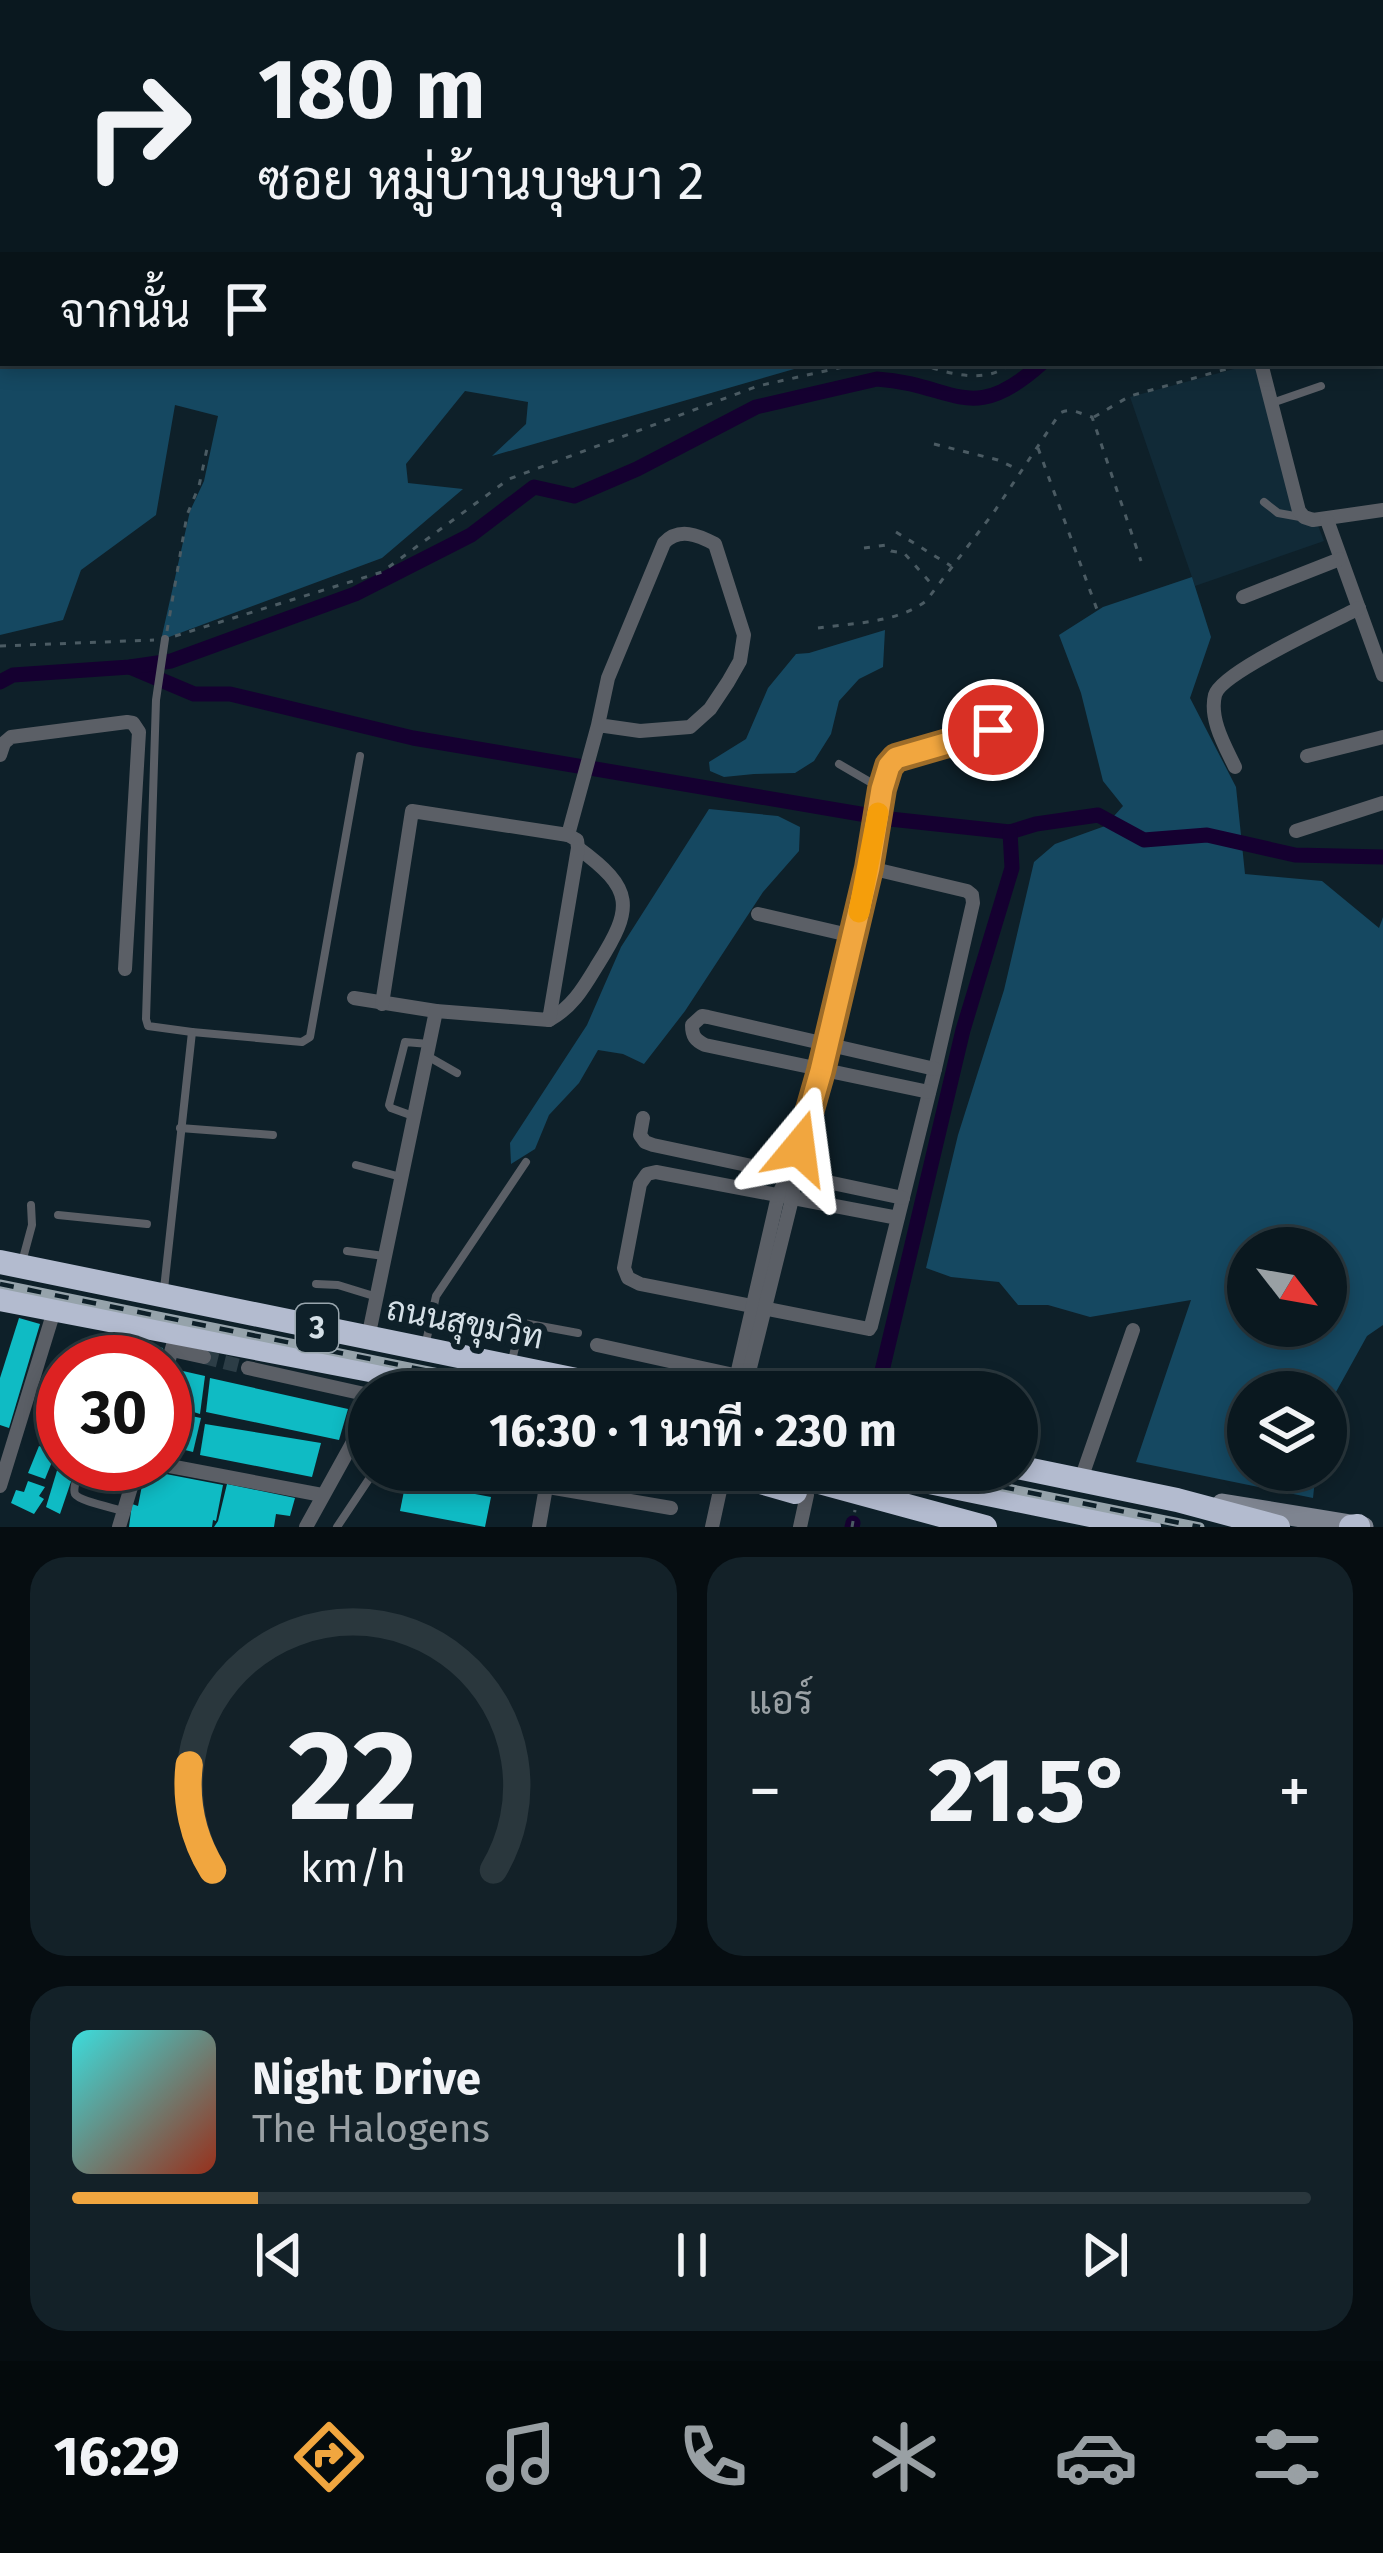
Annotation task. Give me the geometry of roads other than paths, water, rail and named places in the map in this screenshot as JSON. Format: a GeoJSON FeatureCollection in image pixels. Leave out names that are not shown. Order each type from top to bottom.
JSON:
{"type":"FeatureCollection","features":[{"type":"Feature","properties":{"kind":"highway","name":"ถนนสุขุมวิท"},"geometry":{"type":"LineString","coordinates":[[10,1264],[535,1371]]}},
{"type":"Feature","properties":{"kind":"highway","name":"ถนนสุขุมวิท"},"geometry":{"type":"LineString","coordinates":[[0,1299],[147,1335]]}},
{"type":"Feature","properties":{"kind":"highway","name":"ถนนสุขุมวิท"},"geometry":{"type":"LineString","coordinates":[[192,1345],[348,1376]]}},
{"type":"Feature","properties":{"kind":"highway"},"geometry":{"type":"LineString","coordinates":[[510,1371],[511,1366]]}},
{"type":"Feature","properties":{"kind":"highway"},"geometry":{"type":"LineString","coordinates":[[1038,1471],[1177,1499],[1278,1527]]}},
{"type":"Feature","properties":{"kind":"highway"},"geometry":{"type":"LineString","coordinates":[[793,1491],[854,1518],[919,1527]]}},
{"type":"Feature","properties":{"kind":"highway"},"geometry":{"type":"LineString","coordinates":[[852,1491],[985,1527]]}},
{"type":"Feature","properties":{"kind":"highway"},"geometry":{"type":"LineString","coordinates":[[973,1491],[1149,1527]]}},
{"type":"Feature","properties":{"kind":"main road"},"geometry":{"type":"LineString","coordinates":[[1177,1499],[1358,1527]]}},
{"type":"Feature","properties":{"kind":"street"},"geometry":{"type":"LineString","coordinates":[[1263,366],[1304,517],[1327,520],[1383,510]]}},
{"type":"Feature","properties":{"kind":"street"},"geometry":{"type":"LineString","coordinates":[[1327,520],[1383,676]]}},
{"type":"Feature","properties":{"kind":"street"},"geometry":{"type":"LineString","coordinates":[[549,1020],[587,759],[608,678],[664,543],[670,536],[691,534],[715,544],[744,635],[740,661],[728,682],[691,727],[640,731],[598,725]]}},
{"type":"Feature","properties":{"kind":"street"},"geometry":{"type":"LineString","coordinates":[[1244,597],[1340,559]]}},
{"type":"Feature","properties":{"kind":"street"},"geometry":{"type":"LineString","coordinates":[[1234,767],[1214,713],[1218,688],[1238,671],[1359,608]]}},
{"type":"Feature","properties":{"kind":"street"},"geometry":{"type":"LineString","coordinates":[[0,755],[11,737],[127,722],[139,732],[124,969]]}},
{"type":"Feature","properties":{"kind":"street"},"geometry":{"type":"LineString","coordinates":[[743,1371],[821,1071],[889,766],[896,758],[993,730]]}},
{"type":"Feature","properties":{"kind":"street"},"geometry":{"type":"LineString","coordinates":[[1307,756],[1383,737]]}},
{"type":"Feature","properties":{"kind":"street"},"geometry":{"type":"LineString","coordinates":[[1296,831],[1383,803]]}},
{"type":"Feature","properties":{"kind":"street"},"geometry":{"type":"LineString","coordinates":[[354,998],[382,1004],[549,1020],[580,993],[618,932],[624,912],[620,891],[606,868],[573,841],[412,811],[382,1004]]}},
{"type":"Feature","properties":{"kind":"street"},"geometry":{"type":"LineString","coordinates":[[869,868],[967,891],[973,903],[935,1069],[898,1218],[869,1329],[640,1284],[628,1278],[624,1268],[640,1184],[647,1174],[656,1172],[898,1218]]}},
{"type":"Feature","properties":{"kind":"street"},"geometry":{"type":"LineString","coordinates":[[758,914],[853,936]]}},
{"type":"Feature","properties":{"kind":"street"},"geometry":{"type":"LineString","coordinates":[[368,1338],[436,1010]]}},
{"type":"Feature","properties":{"kind":"street"},"geometry":{"type":"LineString","coordinates":[[929,1092],[705,1045],[692,1034],[692,1025],[702,1016],[935,1069]]}},
{"type":"Feature","properties":{"kind":"street"},"geometry":{"type":"LineString","coordinates":[[643,1118],[640,1135],[646,1142],[903,1198]]}},
{"type":"Feature","properties":{"kind":"street"},"geometry":{"type":"LineString","coordinates":[[0,1486],[54,1311]]}},
{"type":"Feature","properties":{"kind":"street"},"geometry":{"type":"LineString","coordinates":[[1081,1479],[1133,1330]]}},
{"type":"Feature","properties":{"kind":"street"},"geometry":{"type":"LineString","coordinates":[[597,1345],[690,1371]]}},
{"type":"Feature","properties":{"kind":"street"},"geometry":{"type":"LineString","coordinates":[[192,1352],[204,1358]]}},
{"type":"Feature","properties":{"kind":"street"},"geometry":{"type":"LineString","coordinates":[[248,1368],[348,1390]]}},
{"type":"Feature","properties":{"kind":"street"},"geometry":{"type":"LineString","coordinates":[[306,1527],[348,1450]]}},
{"type":"Feature","properties":{"kind":"street"},"geometry":{"type":"LineString","coordinates":[[192,1470],[322,1495]]}},
{"type":"Feature","properties":{"kind":"street"},"geometry":{"type":"LineString","coordinates":[[539,1527],[545,1491]]}},
{"type":"Feature","properties":{"kind":"street"},"geometry":{"type":"LineString","coordinates":[[570,1491],[670,1508]]}},
{"type":"Feature","properties":{"kind":"street"},"geometry":{"type":"LineString","coordinates":[[712,1527],[718,1491]]}},
{"type":"Feature","properties":{"kind":"street"},"geometry":{"type":"LineString","coordinates":[[800,1527],[807,1495]]}},
{"type":"Feature","properties":{"kind":"lane"},"geometry":{"type":"LineString","coordinates":[[1272,404],[1321,386]]}},
{"type":"Feature","properties":{"kind":"lane"},"geometry":{"type":"LineString","coordinates":[[1264,502],[1278,513],[1304,517]]}},
{"type":"Feature","properties":{"kind":"lane"},"geometry":{"type":"LineString","coordinates":[[165,640],[156,700],[148,1026],[302,1042],[310,1037],[360,756]]}},
{"type":"Feature","properties":{"kind":"lane"},"geometry":{"type":"LineString","coordinates":[[839,764],[881,797]]}},
{"type":"Feature","properties":{"kind":"lane"},"geometry":{"type":"LineString","coordinates":[[163,1297],[165,1225],[192,1032]]}},
{"type":"Feature","properties":{"kind":"lane"},"geometry":{"type":"LineString","coordinates":[[415,1117],[389,1105],[405,1042],[429,1050],[457,1073]]}},
{"type":"Feature","properties":{"kind":"lane"},"geometry":{"type":"LineString","coordinates":[[180,1128],[273,1135]]}},
{"type":"Feature","properties":{"kind":"lane"},"geometry":{"type":"LineString","coordinates":[[424,1348],[436,1296],[526,1162]]}},
{"type":"Feature","properties":{"kind":"lane"},"geometry":{"type":"LineString","coordinates":[[356,1165],[402,1177]]}},
{"type":"Feature","properties":{"kind":"lane"},"geometry":{"type":"LineString","coordinates":[[10,1264],[32,1225],[31,1205]]}},
{"type":"Feature","properties":{"kind":"lane"},"geometry":{"type":"LineString","coordinates":[[58,1215],[147,1224]]}},
{"type":"Feature","properties":{"kind":"lane"},"geometry":{"type":"LineString","coordinates":[[347,1251],[386,1256]]}},
{"type":"Feature","properties":{"kind":"lane"},"geometry":{"type":"LineString","coordinates":[[316,1284],[353,1288],[377,1298]]}},
{"type":"Feature","properties":{"kind":"lane"},"geometry":{"type":"LineString","coordinates":[[511,1366],[524,1323],[578,1333]]}},
{"type":"Feature","properties":{"kind":"lane"},"geometry":{"type":"LineString","coordinates":[[75,1491],[81,1499],[122,1519]]}},
{"type":"Feature","properties":{"kind":"lane"},"geometry":{"type":"LineString","coordinates":[[338,1527],[361,1491]]}},
{"type":"Feature","properties":{"kind":"waterway"},"geometry":{"type":"LineString","coordinates":[[0,682],[13,675],[171,661],[355,594],[471,535],[534,487],[574,496],[756,407],[877,379],[979,398],[997,394],[1038,366]]}},
{"type":"Feature","properties":{"kind":"waterway"},"geometry":{"type":"LineString","coordinates":[[130,667],[194,694],[230,694],[413,738],[890,819],[1010,832],[1098,815],[1144,840],[1207,835],[1295,855],[1383,857]]}},
{"type":"Feature","properties":{"kind":"waterway"},"geometry":{"type":"LineString","coordinates":[[882,1371],[963,1030],[1012,868],[1010,832]]}},
{"type":"Feature","properties":{"kind":"waterway"},"geometry":{"type":"LineString","coordinates":[[852,1527],[853,1523]]}},
{"type":"Feature","properties":{"kind":"tunnel"},"geometry":{"type":"LineString","coordinates":[[204,1357],[248,1368]]}},
{"type":"Feature","properties":{"kind":"railway"},"geometry":{"type":"LineString","coordinates":[[0,1284],[429,1371]]}},
{"type":"Feature","properties":{"kind":"railway"},"geometry":{"type":"LineString","coordinates":[[1022,1491],[1200,1527]]}}]}
